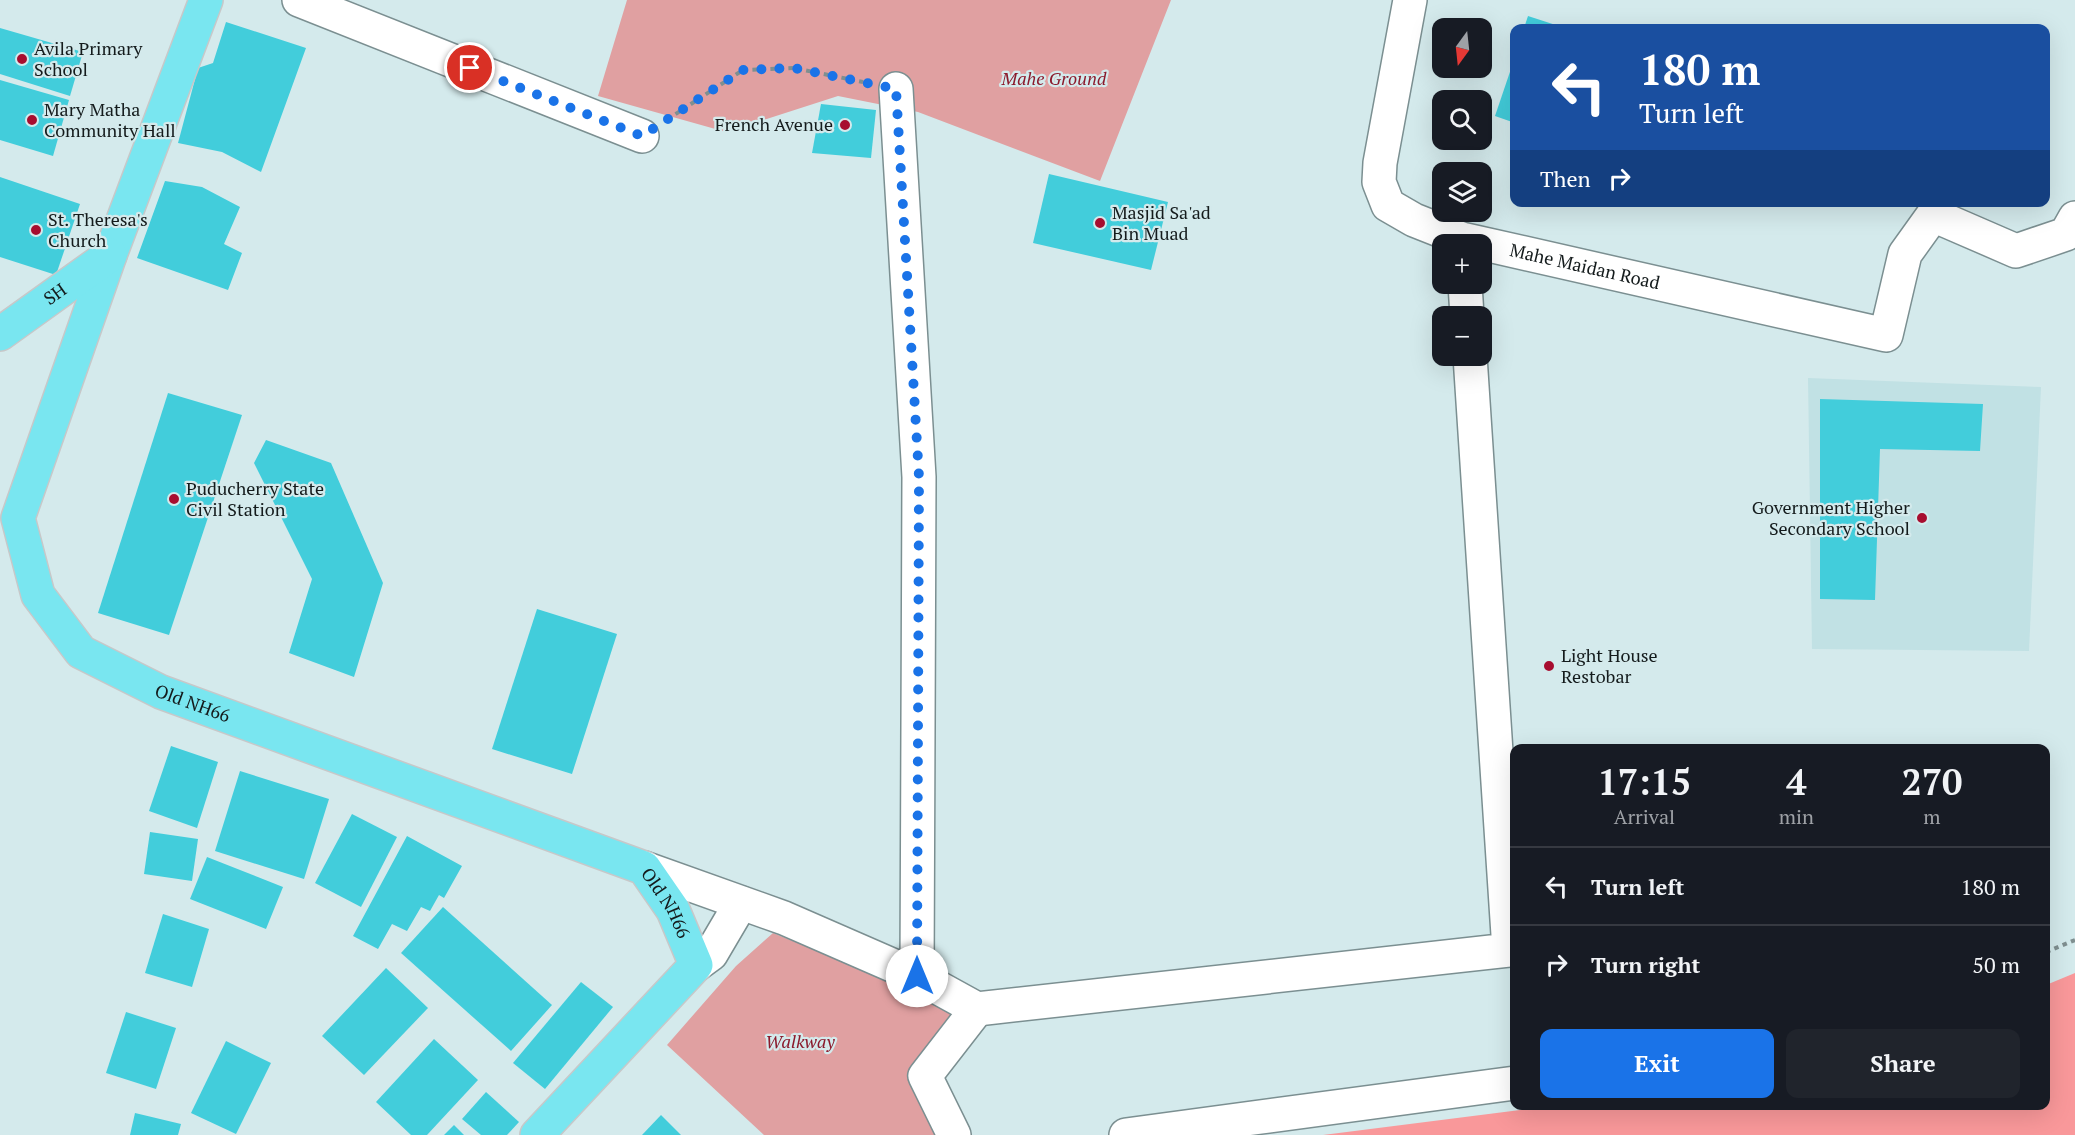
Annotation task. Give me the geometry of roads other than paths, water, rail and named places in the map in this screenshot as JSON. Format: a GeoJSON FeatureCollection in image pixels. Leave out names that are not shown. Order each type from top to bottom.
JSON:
{"type":"FeatureCollection","features":[{"type":"Feature","properties":{"kind":"main road","name":"Old NH66"},"geometry":{"type":"LineString","coordinates":[[206,0],[110,255],[18,518],[38,595],[81,652],[161,692],[644,868],[673,910],[696,965]]}},
{"type":"Feature","properties":{"kind":"main road","name":"SH"},"geometry":{"type":"LineString","coordinates":[[0,334],[110,255]]}},
{"type":"Feature","properties":{"kind":"main road"},"geometry":{"type":"LineString","coordinates":[[537,1135],[696,965]]}},
{"type":"Feature","properties":{"kind":"street"},"geometry":{"type":"LineString","coordinates":[[299,0],[642,136]]}},
{"type":"Feature","properties":{"kind":"street","name":"Mahe Maidan Road"},"geometry":{"type":"LineString","coordinates":[[1410,0],[1382,152],[1379,182],[1388,205],[1445,234]]}},
{"type":"Feature","properties":{"kind":"street"},"geometry":{"type":"LineString","coordinates":[[896,89],[919,477],[917,976]]}},
{"type":"Feature","properties":{"kind":"street","name":"Mahe Maidan Road"},"geometry":{"type":"LineString","coordinates":[[1492,248],[1886,335],[1905,254],[1933,215],[2016,251],[2066,234],[2075,218]]}},
{"type":"Feature","properties":{"kind":"street"},"geometry":{"type":"LineString","coordinates":[[644,868],[784,918],[917,976],[977,1009],[1509,950],[1471,366]]}},
{"type":"Feature","properties":{"kind":"street"},"geometry":{"type":"LineString","coordinates":[[696,965],[711,954],[741,903]]}},
{"type":"Feature","properties":{"kind":"street"},"geometry":{"type":"LineString","coordinates":[[954,1135],[925,1076],[977,1009]]}},
{"type":"Feature","properties":{"kind":"street"},"geometry":{"type":"LineString","coordinates":[[1126,1135],[1510,1084]]}},
{"type":"Feature","properties":{"kind":"place","name":"Avila Primary School"},"geometry":{"type":"Point","coordinates":[22,59]}},
{"type":"Feature","properties":{"kind":"place","name":"Mary Matha Community Hall"},"geometry":{"type":"Point","coordinates":[32,120]}},
{"type":"Feature","properties":{"kind":"place","name":"French Avenue"},"geometry":{"type":"Point","coordinates":[845,125]}},
{"type":"Feature","properties":{"kind":"place","name":"Masjid Sa'ad Bin Muad"},"geometry":{"type":"Point","coordinates":[1100,223]}},
{"type":"Feature","properties":{"kind":"place","name":"St. Theresa's Church"},"geometry":{"type":"Point","coordinates":[36,230]}},
{"type":"Feature","properties":{"kind":"place","name":"Puducherry State Civil Station"},"geometry":{"type":"Point","coordinates":[174,499]}},
{"type":"Feature","properties":{"kind":"place","name":"Government Higher Secondary School"},"geometry":{"type":"Point","coordinates":[1922,518]}},
{"type":"Feature","properties":{"kind":"place","name":"Light House Restobar"},"geometry":{"type":"Point","coordinates":[1549,666]}},
{"type":"Feature","properties":{"kind":"park label","name":"Mahe Ground"},"geometry":{"type":"Point","coordinates":[1054,79]}},
{"type":"Feature","properties":{"kind":"park label","name":"Walkway"},"geometry":{"type":"Point","coordinates":[800,1042]}}]}
